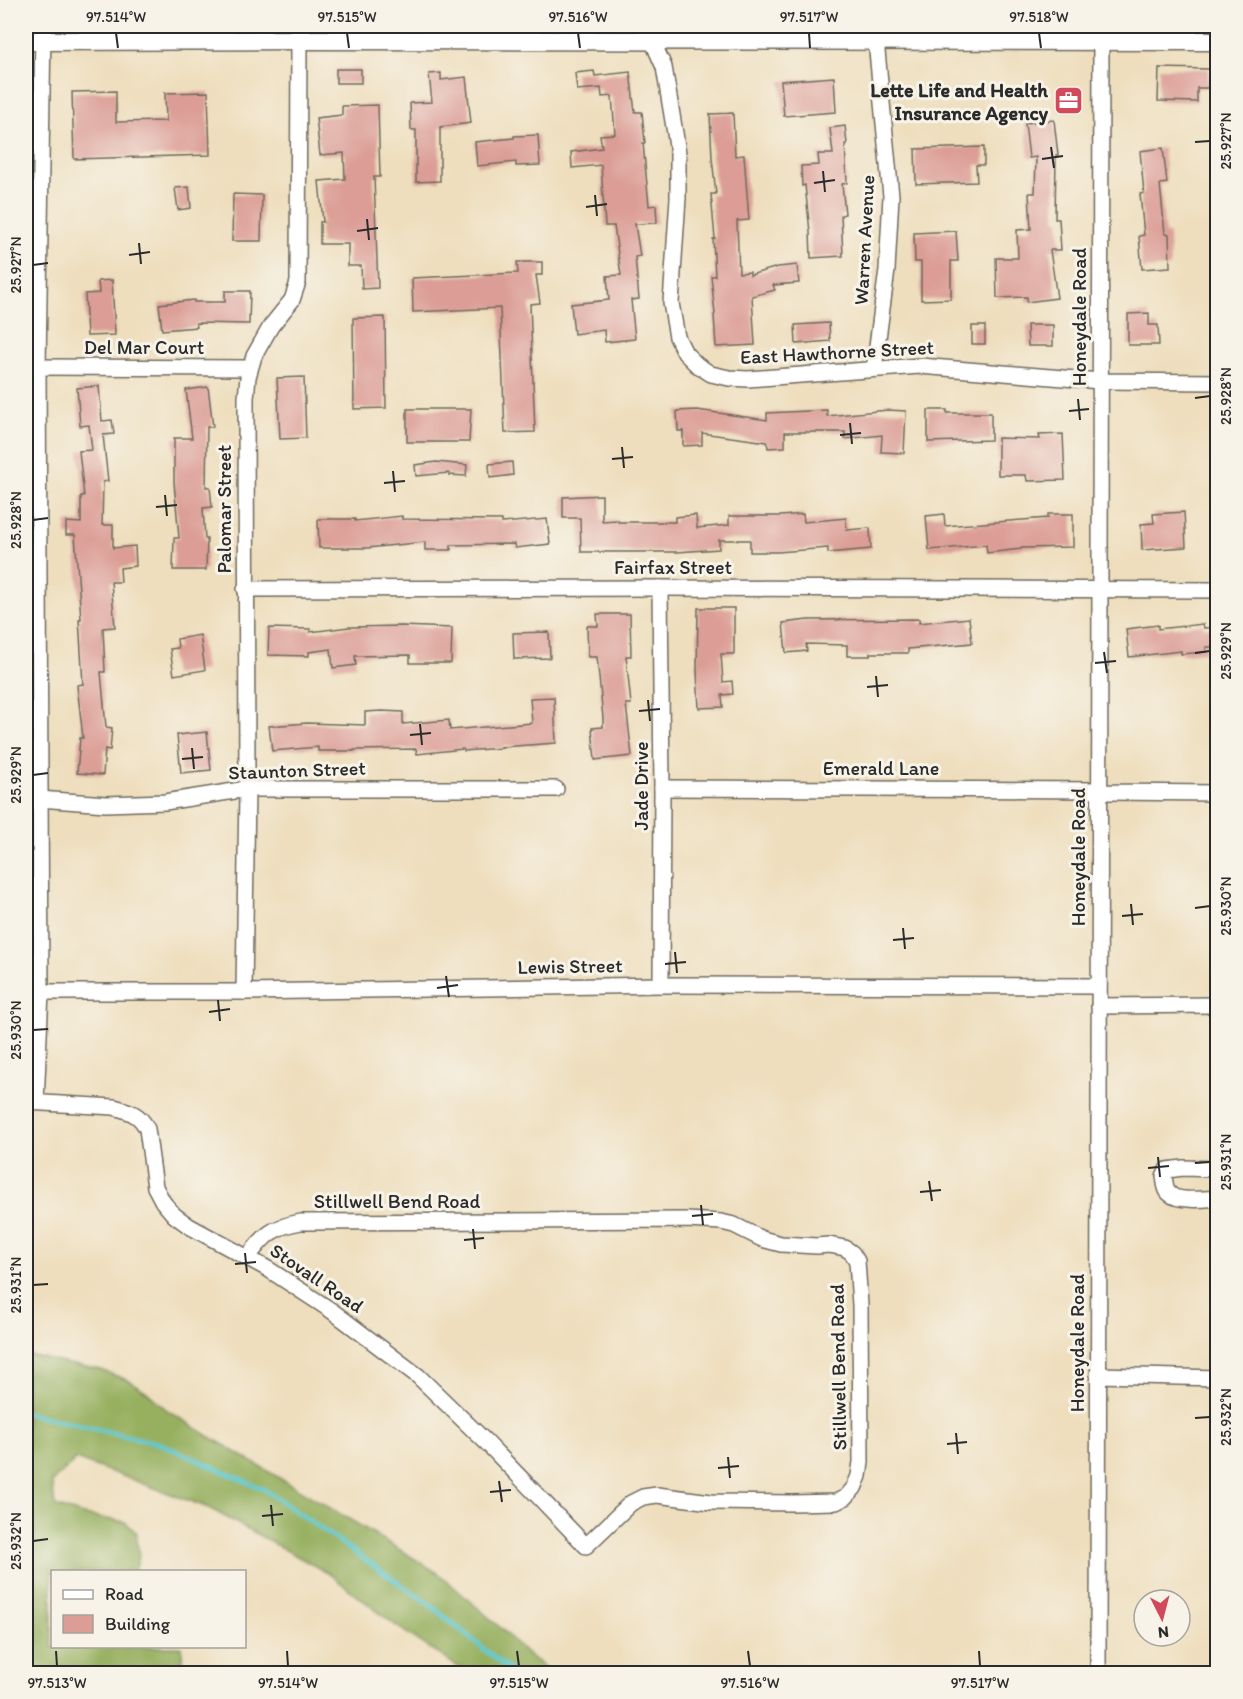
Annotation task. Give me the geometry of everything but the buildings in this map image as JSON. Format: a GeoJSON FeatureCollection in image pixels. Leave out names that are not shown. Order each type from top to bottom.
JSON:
{"type":"FeatureCollection","features":[{"type":"Feature","properties":{"kind":"main road"},"geometry":{"type":"LineString","coordinates":[[37,36],[299,40],[648,33],[876,41],[1101,33],[1218,41]]}},
{"type":"Feature","properties":{"kind":"street","name":"East Hawthorne Street"},"geometry":{"type":"LineString","coordinates":[[648,33],[664,68],[678,153],[678,198],[671,303],[677,337],[686,353],[711,374],[748,379],[920,366],[1100,381],[1218,382]]}},
{"type":"Feature","properties":{"kind":"street","name":"Honeydale Road"},"geometry":{"type":"LineString","coordinates":[[1098,1674],[1101,33]]}},
{"type":"Feature","properties":{"kind":"street"},"geometry":{"type":"LineString","coordinates":[[31,1102],[41,992],[37,36]]}},
{"type":"Feature","properties":{"kind":"street","name":"Palomar Street"},"geometry":{"type":"LineString","coordinates":[[244,992],[247,789],[246,398],[254,356],[271,326],[292,300],[298,282],[299,40]]}},
{"type":"Feature","properties":{"kind":"street","name":"Warren Avenue"},"geometry":{"type":"LineString","coordinates":[[874,369],[887,270],[891,196],[876,41]]}},
{"type":"Feature","properties":{"kind":"street","name":"Del Mar Court"},"geometry":{"type":"LineString","coordinates":[[38,367],[250,368]]}},
{"type":"Feature","properties":{"kind":"street","name":"Jade Drive"},"geometry":{"type":"LineString","coordinates":[[660,588],[661,985]]}},
{"type":"Feature","properties":{"kind":"street","name":"Fairfax Street"},"geometry":{"type":"LineString","coordinates":[[245,589],[1218,590]]}},
{"type":"Feature","properties":{"kind":"street","name":"Emerald Lane"},"geometry":{"type":"LineString","coordinates":[[662,788],[1099,790],[1105,792],[1218,793]]}},
{"type":"Feature","properties":{"kind":"street","name":"Staunton Street"},"geometry":{"type":"LineString","coordinates":[[39,799],[106,804],[165,802],[247,789],[556,789]]}},
{"type":"Feature","properties":{"kind":"street","name":"Lewis Street"},"geometry":{"type":"LineString","coordinates":[[41,992],[244,992],[661,985],[1099,986]]}},
{"type":"Feature","properties":{"kind":"street"},"geometry":{"type":"LineString","coordinates":[[1099,1006],[1218,1005]]}},
{"type":"Feature","properties":{"kind":"street","name":"Stovall Road"},"geometry":{"type":"LineString","coordinates":[[31,1102],[114,1107],[137,1115],[144,1121],[147,1129],[155,1187],[163,1202],[174,1215],[189,1226],[268,1269],[332,1311],[418,1376],[487,1443],[586,1546]]}},
{"type":"Feature","properties":{"kind":"street"},"geometry":{"type":"LineString","coordinates":[[1218,1169],[1167,1170],[1164,1176],[1167,1191],[1172,1196],[1218,1198]]}},
{"type":"Feature","properties":{"kind":"street","name":"Stillwell Bend Road"},"geometry":{"type":"LineString","coordinates":[[248,1257],[262,1238],[273,1230],[286,1225],[313,1222],[675,1220],[721,1222],[734,1225],[762,1239],[781,1245],[829,1245],[845,1248],[852,1253],[857,1261],[860,1305],[861,1462],[854,1488],[846,1497],[836,1502],[792,1503],[711,1502],[674,1496],[650,1496],[630,1503],[586,1546]]}},
{"type":"Feature","properties":{"kind":"street"},"geometry":{"type":"LineString","coordinates":[[1098,1375],[1218,1378]]}},
{"type":"Feature","properties":{"kind":"green space"},"geometry":{"type":"Polygon","coordinates":[[[26,1354],[98,1369],[130,1381],[147,1392],[167,1410],[207,1435],[438,1573],[503,1630],[524,1652],[552,1673],[467,1673],[395,1625],[328,1573],[209,1508],[76,1459],[52,1482],[55,1506],[83,1515],[125,1522],[136,1532],[139,1557],[135,1570],[51,1570],[51,1648],[181,1648],[185,1673],[26,1673],[26,1354]]]}},
{"type":"Feature","properties":{"kind":"waterway"},"geometry":{"type":"LineString","coordinates":[[26,1413],[161,1444],[265,1490],[429,1604],[514,1674]]}},
{"type":"Feature","properties":{"kind":"place","name":"Lette Life and Health Insurance Agency"},"geometry":{"type":"Point","coordinates":[1069,101]}}]}
